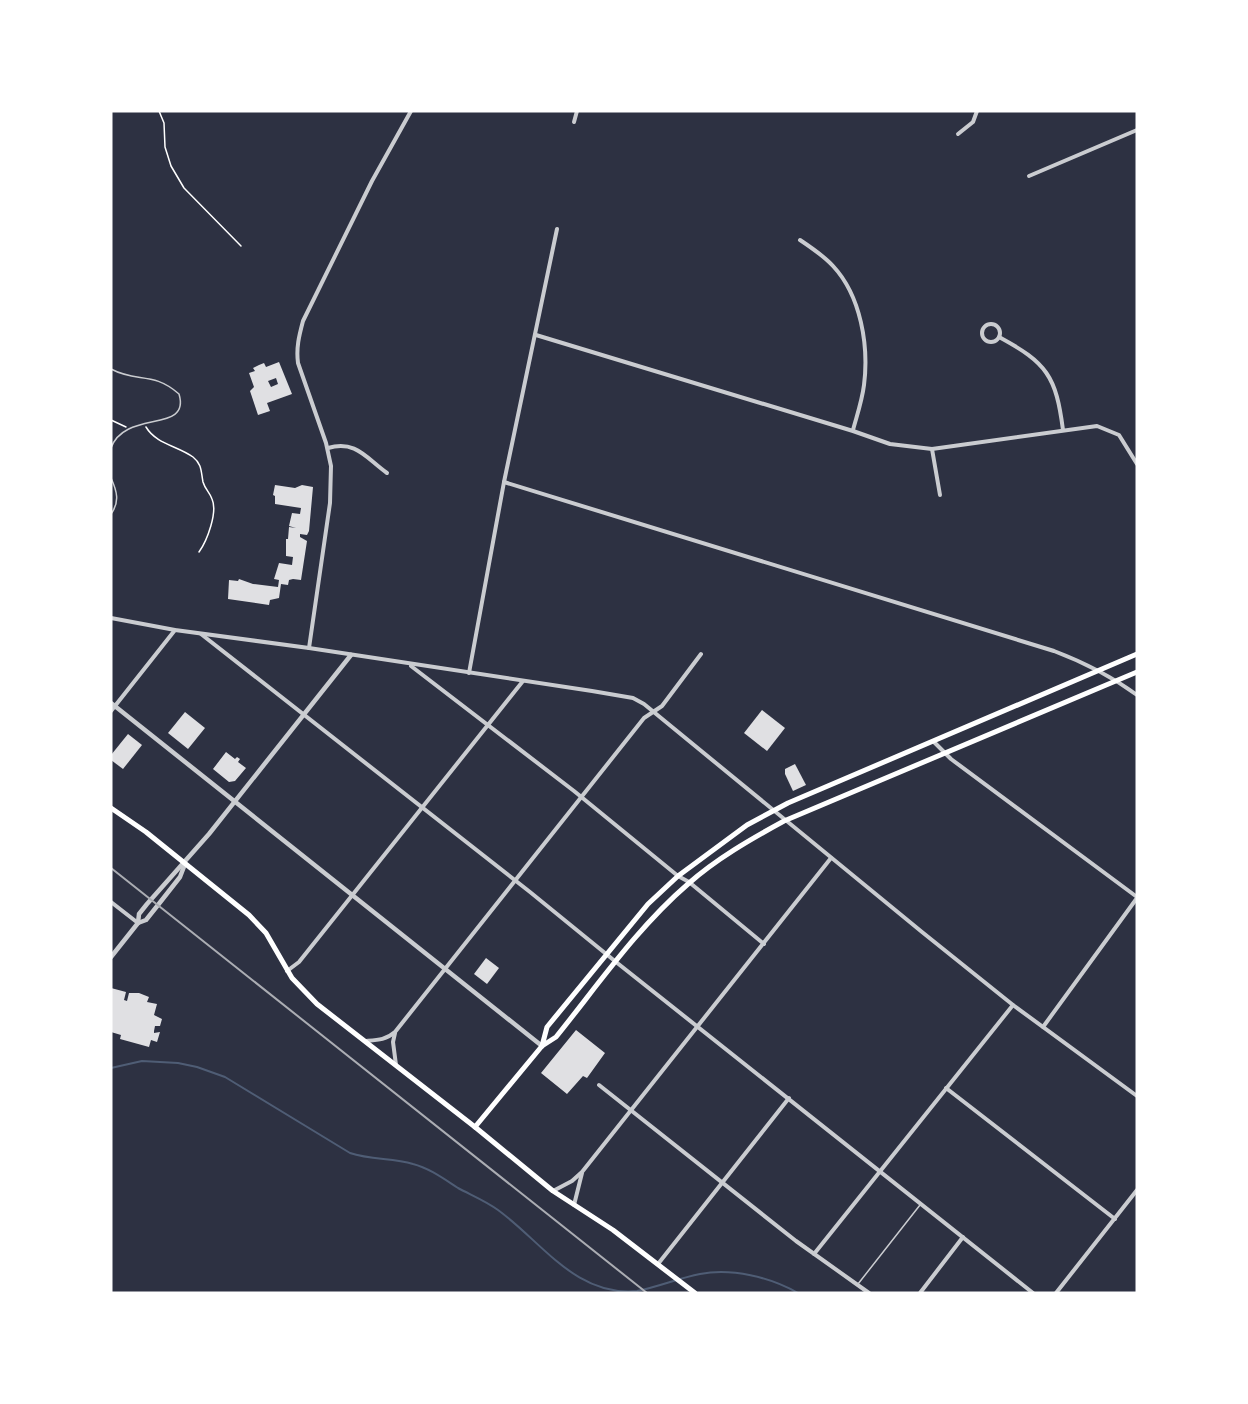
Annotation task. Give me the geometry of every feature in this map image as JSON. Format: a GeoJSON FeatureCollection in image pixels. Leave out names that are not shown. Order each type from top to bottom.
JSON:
{"type":"FeatureCollection","features":[{"type":"Feature","properties":{"kind":"main road"},"geometry":{"type":"LineString","coordinates":[[542,1046],[547,1027],[648,904],[678,876],[725,840],[774,811],[1137,654]]}},
{"type":"Feature","properties":{"kind":"main road"},"geometry":{"type":"LineString","coordinates":[[475,1127],[542,1046],[556,1037],[615,962],[663,907],[689,882],[733,851],[784,821],[1137,672]]}},
{"type":"Feature","properties":{"kind":"main road"},"geometry":{"type":"LineString","coordinates":[[111,808],[141,828],[227,895],[259,925],[287,970],[307,996],[554,1191],[613,1230],[695,1293]]}},
{"type":"Feature","properties":{"kind":"street"},"geometry":{"type":"LineString","coordinates":[[309,648],[330,495],[331,466],[328,448],[298,363],[299,336],[303,321],[372,181],[411,111]]}},
{"type":"Feature","properties":{"kind":"street"},"geometry":{"type":"LineString","coordinates":[[574,122],[577,111]]}},
{"type":"Feature","properties":{"kind":"street"},"geometry":{"type":"LineString","coordinates":[[958,134],[973,122],[977,111]]}},
{"type":"Feature","properties":{"kind":"street"},"geometry":{"type":"LineString","coordinates":[[1029,176],[1137,130]]}},
{"type":"Feature","properties":{"kind":"street"},"geometry":{"type":"LineString","coordinates":[[469,673],[504,482],[557,229]]}},
{"type":"Feature","properties":{"kind":"street"},"geometry":{"type":"LineString","coordinates":[[800,240],[834,267],[843,279],[857,310],[864,353],[865,383],[853,431]]}},
{"type":"Feature","properties":{"kind":"street"},"geometry":{"type":"LineString","coordinates":[[987,325],[995,326],[999,331],[999,338],[994,342],[987,341],[983,336],[983,330],[987,325]]}},
{"type":"Feature","properties":{"kind":"street"},"geometry":{"type":"LineString","coordinates":[[536,335],[890,444],[932,449],[1097,426],[1119,435],[1137,464]]}},
{"type":"Feature","properties":{"kind":"street"},"geometry":{"type":"LineString","coordinates":[[999,338],[1038,362],[1049,375],[1059,401],[1063,430]]}},
{"type":"Feature","properties":{"kind":"street"},"geometry":{"type":"LineString","coordinates":[[328,448],[339,445],[351,446],[387,473]]}},
{"type":"Feature","properties":{"kind":"street"},"geometry":{"type":"LineString","coordinates":[[932,449],[940,495]]}},
{"type":"Feature","properties":{"kind":"street"},"geometry":{"type":"LineString","coordinates":[[504,482],[1054,651],[1084,663],[1118,681],[1137,695]]}},
{"type":"Feature","properties":{"kind":"street"},"geometry":{"type":"LineString","coordinates":[[111,619],[633,698],[1013,1005],[1137,1096]]}},
{"type":"Feature","properties":{"kind":"street"},"geometry":{"type":"LineString","coordinates":[[174,630],[112,707],[446,968],[542,1046]]}},
{"type":"Feature","properties":{"kind":"street"},"geometry":{"type":"LineString","coordinates":[[200,633],[304,713],[1033,1293]]}},
{"type":"Feature","properties":{"kind":"street"},"geometry":{"type":"LineString","coordinates":[[365,1041],[380,1040],[395,1032],[580,798],[645,718],[662,706],[701,654]]}},
{"type":"Feature","properties":{"kind":"street"},"geometry":{"type":"LineString","coordinates":[[138,923],[139,914],[174,872],[185,863],[351,655]]}},
{"type":"Feature","properties":{"kind":"street"},"geometry":{"type":"LineString","coordinates":[[409,664],[678,876],[689,882],[764,944]]}},
{"type":"Feature","properties":{"kind":"street"},"geometry":{"type":"LineString","coordinates":[[287,970],[299,962],[354,896],[523,681]]}},
{"type":"Feature","properties":{"kind":"street"},"geometry":{"type":"LineString","coordinates":[[934,742],[945,754],[1137,898],[1043,1027]]}},
{"type":"Feature","properties":{"kind":"street"},"geometry":{"type":"LineString","coordinates":[[554,1191],[572,1181],[582,1172],[831,858]]}},
{"type":"Feature","properties":{"kind":"street"},"geometry":{"type":"LineString","coordinates":[[111,957],[138,923],[146,920],[158,905],[180,876],[185,863]]}},
{"type":"Feature","properties":{"kind":"street"},"geometry":{"type":"LineString","coordinates":[[111,902],[138,923]]}},
{"type":"Feature","properties":{"kind":"street"},"geometry":{"type":"LineString","coordinates":[[814,1254],[1013,1005]]}},
{"type":"Feature","properties":{"kind":"street"},"geometry":{"type":"LineString","coordinates":[[395,1032],[393,1042],[396,1065]]}},
{"type":"Feature","properties":{"kind":"street"},"geometry":{"type":"LineString","coordinates":[[599,1085],[814,1254],[869,1293]]}},
{"type":"Feature","properties":{"kind":"street"},"geometry":{"type":"LineString","coordinates":[[946,1088],[1115,1219]]}},
{"type":"Feature","properties":{"kind":"street"},"geometry":{"type":"LineString","coordinates":[[658,1264],[789,1098]]}},
{"type":"Feature","properties":{"kind":"street"},"geometry":{"type":"LineString","coordinates":[[574,1205],[582,1172]]}},
{"type":"Feature","properties":{"kind":"street"},"geometry":{"type":"LineString","coordinates":[[1056,1293],[1137,1190]]}},
{"type":"Feature","properties":{"kind":"street"},"geometry":{"type":"LineString","coordinates":[[920,1293],[963,1237]]}},
{"type":"Feature","properties":{"kind":"lane"},"geometry":{"type":"LineString","coordinates":[[111,369],[125,375],[159,380],[179,394],[181,406],[167,420],[144,423],[123,431],[113,442],[111,448]]}},
{"type":"Feature","properties":{"kind":"lane"},"geometry":{"type":"LineString","coordinates":[[111,478],[118,499],[111,514]]}},
{"type":"Feature","properties":{"kind":"lane"},"geometry":{"type":"LineString","coordinates":[[858,1284],[921,1204]]}},
{"type":"Feature","properties":{"kind":"path"},"geometry":{"type":"LineString","coordinates":[[159,111],[164,123],[165,147],[171,166],[184,188],[241,246]]}},
{"type":"Feature","properties":{"kind":"path"},"geometry":{"type":"LineString","coordinates":[[111,420],[123,424]]}},
{"type":"Feature","properties":{"kind":"path"},"geometry":{"type":"LineString","coordinates":[[144,423],[153,437],[194,457],[201,467],[203,483],[214,506],[208,536],[199,552]]}},
{"type":"Feature","properties":{"kind":"building"},"geometry":{"type":"Polygon","coordinates":[[[279,362],[292,394],[267,403],[270,411],[258,415],[250,391],[254,387],[249,373],[255,371],[253,368],[264,363],[266,367],[279,362]],[[276,378],[268,381],[271,387],[278,384],[276,378]]]}},
{"type":"Feature","properties":{"kind":"building"},"geometry":{"type":"Polygon","coordinates":[[[275,485],[295,488],[302,485],[313,487],[309,531],[307,535],[300,534],[300,537],[307,541],[301,580],[293,579],[289,580],[288,585],[281,584],[279,598],[270,600],[269,605],[228,599],[229,580],[238,581],[239,579],[253,584],[278,587],[279,580],[274,579],[279,563],[292,565],[293,557],[286,556],[286,539],[288,539],[289,527],[296,528],[289,526],[292,513],[300,514],[301,508],[275,504],[273,495],[275,485]]]}},
{"type":"Feature","properties":{"kind":"building"},"geometry":{"type":"Polygon","coordinates":[[[762,710],[785,728],[767,751],[744,733],[762,710]]]}},
{"type":"Feature","properties":{"kind":"building"},"geometry":{"type":"Polygon","coordinates":[[[185,712],[205,728],[188,749],[168,733],[185,712]]]}},
{"type":"Feature","properties":{"kind":"building"},"geometry":{"type":"Polygon","coordinates":[[[128,734],[142,745],[123,769],[111,760],[111,755],[128,734]]]}},
{"type":"Feature","properties":{"kind":"building"},"geometry":{"type":"Polygon","coordinates":[[[226,752],[235,759],[237,757],[240,759],[238,762],[246,768],[235,781],[229,782],[213,769],[226,752]]]}},
{"type":"Feature","properties":{"kind":"building"},"geometry":{"type":"Polygon","coordinates":[[[795,764],[806,785],[793,791],[785,769],[795,764]]]}},
{"type":"Feature","properties":{"kind":"building"},"geometry":{"type":"Polygon","coordinates":[[[486,958],[499,968],[487,984],[474,974],[486,958]]]}},
{"type":"Feature","properties":{"kind":"building"},"geometry":{"type":"Polygon","coordinates":[[[111,988],[126,992],[124,1000],[127,1001],[129,993],[139,993],[149,997],[147,1002],[157,1004],[154,1015],[162,1019],[160,1026],[155,1026],[154,1033],[160,1032],[157,1042],[151,1040],[149,1047],[120,1039],[121,1035],[111,1032],[111,988]]]}},
{"type":"Feature","properties":{"kind":"building"},"geometry":{"type":"Polygon","coordinates":[[[576,1030],[605,1053],[587,1078],[583,1076],[567,1094],[541,1073],[576,1030]]]}},
{"type":"Feature","properties":{"kind":"waterway"},"geometry":{"type":"LineString","coordinates":[[111,1068],[142,1061],[178,1063],[225,1077],[350,1153],[413,1164],[436,1174],[493,1207],[561,1265],[596,1285],[615,1291],[637,1291],[700,1274],[725,1272],[763,1278],[798,1293]]}},
{"type":"Feature","properties":{"kind":"railway"},"geometry":{"type":"LineString","coordinates":[[111,868],[647,1293]]}}]}
